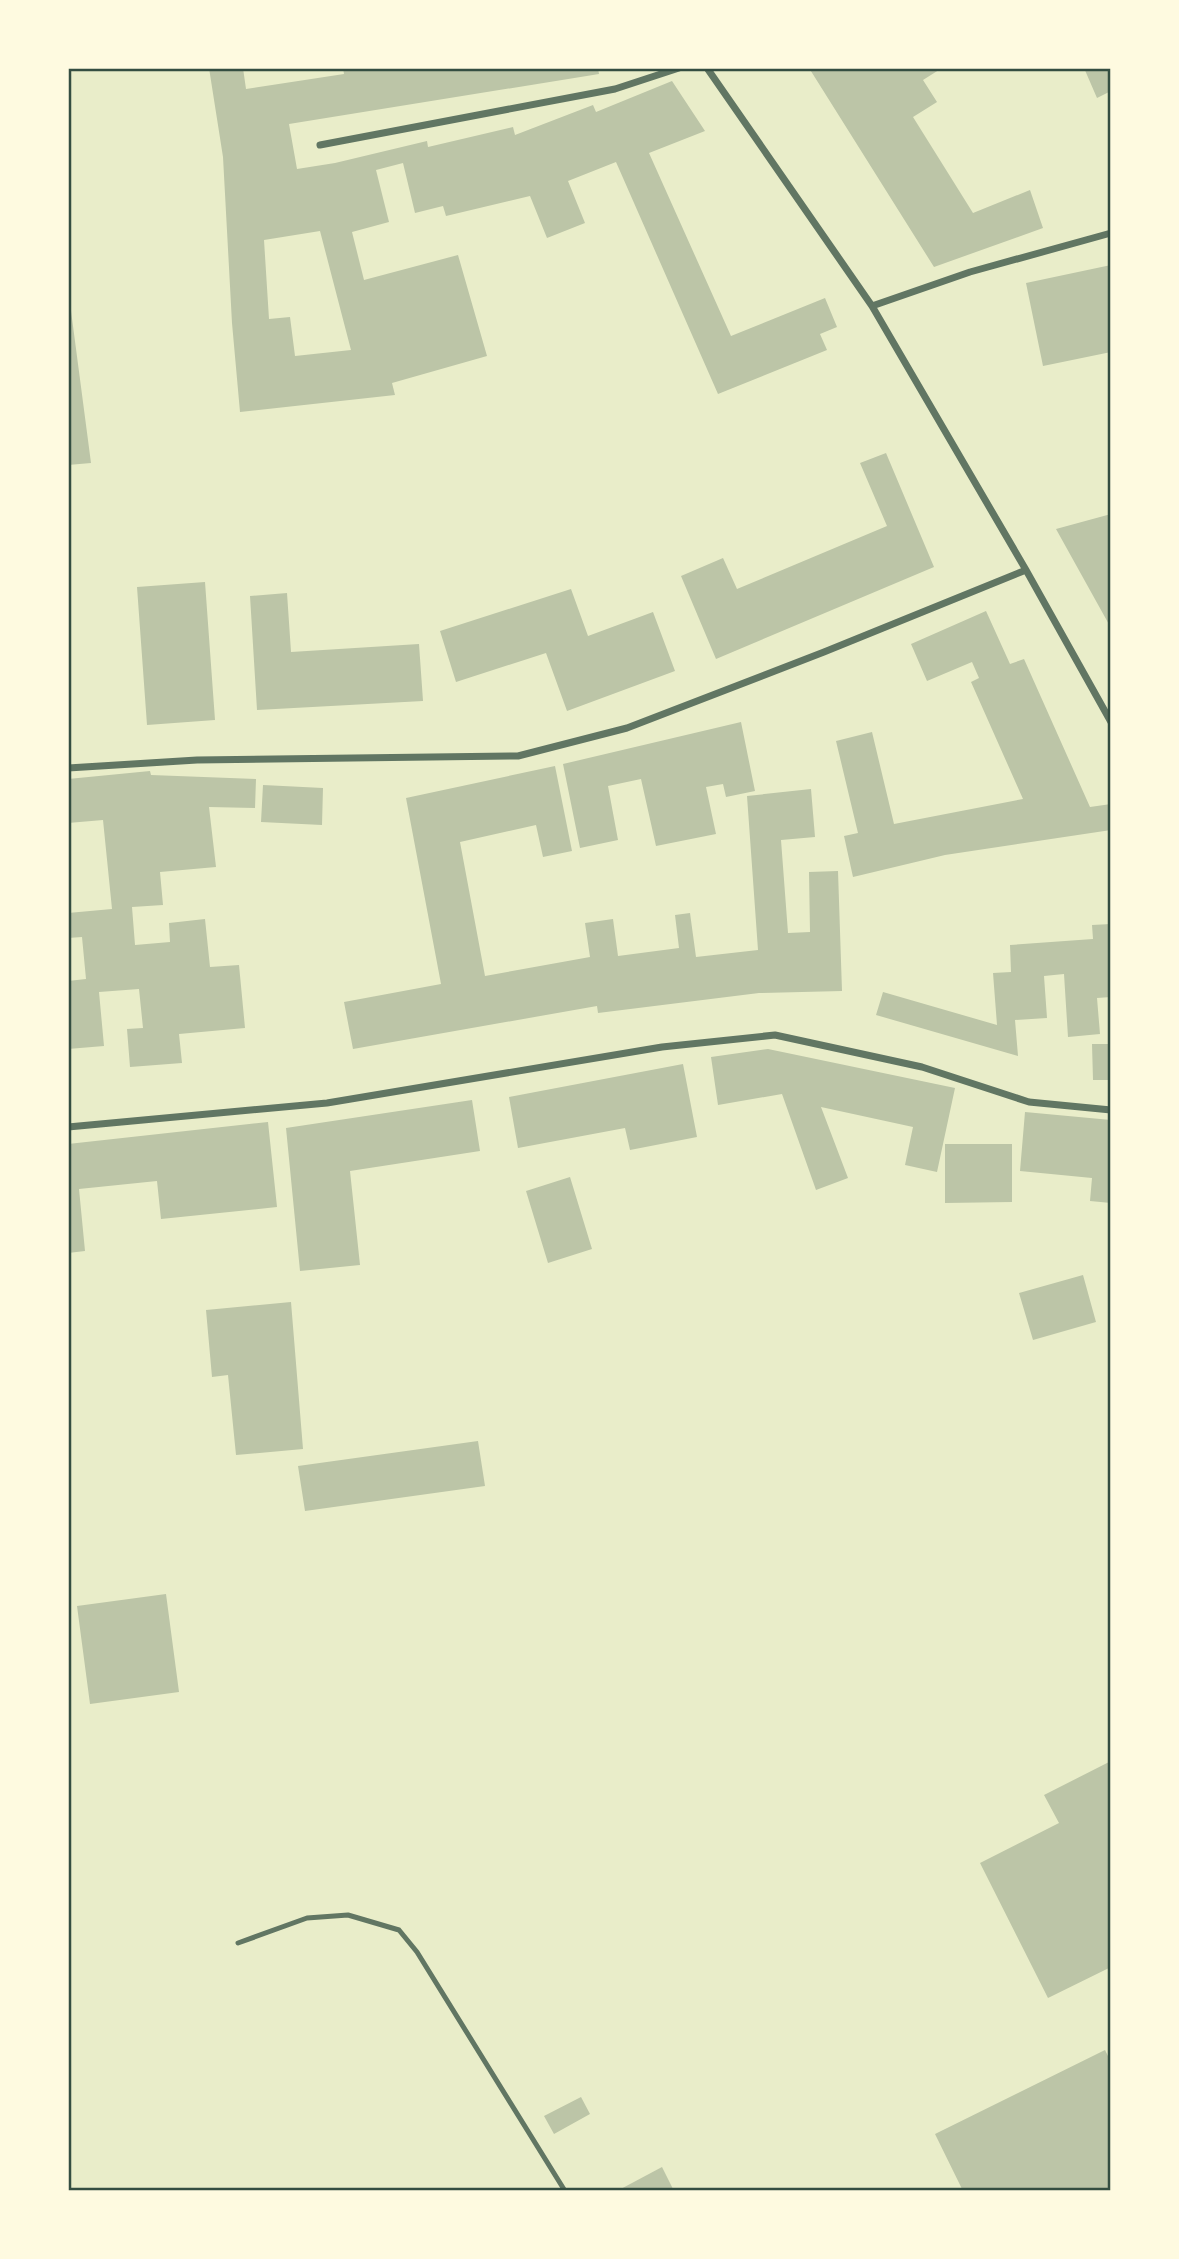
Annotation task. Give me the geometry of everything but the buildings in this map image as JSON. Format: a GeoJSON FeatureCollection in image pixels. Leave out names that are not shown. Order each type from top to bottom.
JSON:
{"type":"FeatureCollection","features":[{"type":"Feature","properties":{"kind":"street"},"geometry":{"type":"LineString","coordinates":[[320,145],[615,89],[678,68]]}},
{"type":"Feature","properties":{"kind":"street"},"geometry":{"type":"LineString","coordinates":[[707,68],[872,306],[1111,722]]}},
{"type":"Feature","properties":{"kind":"street"},"geometry":{"type":"LineString","coordinates":[[872,306],[970,272],[1111,233]]}},
{"type":"Feature","properties":{"kind":"street"},"geometry":{"type":"LineString","coordinates":[[68,768],[197,760],[518,756],[627,727],[824,652],[1026,570]]}},
{"type":"Feature","properties":{"kind":"street"},"geometry":{"type":"LineString","coordinates":[[68,1127],[327,1103],[662,1047],[775,1035],[922,1068],[1029,1102],[1111,1110]]}},
{"type":"Feature","properties":{"kind":"lane"},"geometry":{"type":"LineString","coordinates":[[238,1943],[307,1918],[348,1915],[399,1930],[417,1952],[565,2191]]}}]}
